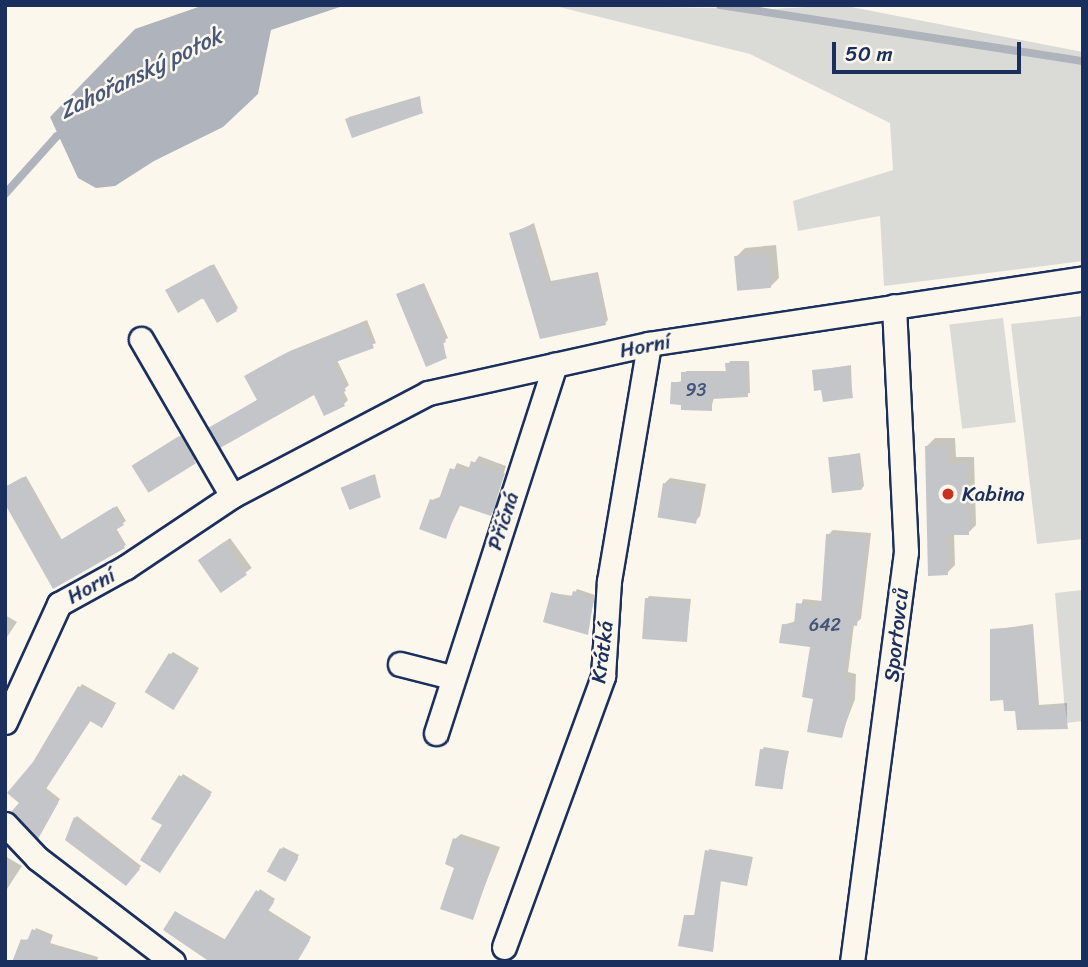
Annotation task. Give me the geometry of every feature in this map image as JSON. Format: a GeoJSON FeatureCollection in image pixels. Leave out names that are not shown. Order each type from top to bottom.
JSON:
{"type":"FeatureCollection","features":[{"type":"Feature","properties":{"kind":"street","name":"Horní"},"geometry":{"type":"LineString","coordinates":[[5,722],[59,604],[126,567],[232,496],[428,393],[649,344],[1083,278]]}},
{"type":"Feature","properties":{"kind":"street","name":"Sportovců"},"geometry":{"type":"LineString","coordinates":[[852,962],[906,552],[894,306]]}},
{"type":"Feature","properties":{"kind":"street"},"geometry":{"type":"LineString","coordinates":[[141,339],[232,496]]}},
{"type":"Feature","properties":{"kind":"street","name":"Krátká"},"geometry":{"type":"LineString","coordinates":[[504,947],[603,676],[608,581],[649,344]]}},
{"type":"Feature","properties":{"kind":"street","name":"Příčná"},"geometry":{"type":"LineString","coordinates":[[436,733],[451,677],[555,365]]}},
{"type":"Feature","properties":{"kind":"street"},"geometry":{"type":"LineString","coordinates":[[400,664],[451,677]]}},
{"type":"Feature","properties":{"kind":"street"},"geometry":{"type":"LineString","coordinates":[[5,824],[37,858],[173,962]]}},
{"type":"Feature","properties":{"kind":"shaded area"},"geometry":{"type":"Polygon","coordinates":[[[551,5],[772,9],[841,5],[1083,52],[1083,261],[884,286],[880,216],[798,231],[793,201],[893,170],[890,123],[750,54],[551,5]]]}},
{"type":"Feature","properties":{"kind":"shaded area"},"geometry":{"type":"Polygon","coordinates":[[[1083,316],[1083,539],[1037,544],[1011,324],[1083,316]]]}},
{"type":"Feature","properties":{"kind":"shaded area"},"geometry":{"type":"Polygon","coordinates":[[[1003,318],[1016,422],[962,429],[949,325],[1003,318]]]}},
{"type":"Feature","properties":{"kind":"shaded area"},"geometry":{"type":"Polygon","coordinates":[[[1083,590],[1083,721],[1066,723],[1055,593],[1083,590]]]}},
{"type":"Feature","properties":{"kind":"water"},"geometry":{"type":"Polygon","coordinates":[[[204,5],[346,5],[271,30],[258,94],[223,127],[154,161],[115,186],[96,188],[78,178],[50,117],[135,29],[204,5]]]}},
{"type":"Feature","properties":{"kind":"building"},"geometry":{"type":"Polygon","coordinates":[[[418,97],[423,113],[352,138],[345,119],[418,97]]]}},
{"type":"Feature","properties":{"kind":"building"},"geometry":{"type":"Polygon","coordinates":[[[530,226],[547,284],[595,274],[606,325],[540,339],[509,233],[530,226]]]}},
{"type":"Feature","properties":{"kind":"building"},"geometry":{"type":"Polygon","coordinates":[[[768,253],[771,288],[737,291],[734,256],[768,253]]]}},
{"type":"Feature","properties":{"kind":"building"},"geometry":{"type":"Polygon","coordinates":[[[211,265],[237,311],[217,323],[203,298],[178,313],[165,290],[211,265]]]}},
{"type":"Feature","properties":{"kind":"building"},"geometry":{"type":"Polygon","coordinates":[[[421,284],[446,342],[441,344],[447,358],[426,367],[396,294],[421,284]]]}},
{"type":"Feature","properties":{"kind":"building"},"geometry":{"type":"Polygon","coordinates":[[[363,323],[374,348],[333,363],[346,391],[339,394],[345,406],[324,416],[314,395],[220,448],[208,428],[257,400],[244,376],[284,354],[363,323]]]}},
{"type":"Feature","properties":{"kind":"building"},"geometry":{"type":"Polygon","coordinates":[[[747,362],[748,397],[712,399],[712,411],[681,410],[681,405],[670,404],[671,382],[681,382],[681,372],[726,373],[725,363],[747,362]]]}},
{"type":"Feature","properties":{"kind":"building"},"geometry":{"type":"Polygon","coordinates":[[[849,366],[853,398],[823,402],[821,390],[814,391],[812,370],[849,366]]]}},
{"type":"Feature","properties":{"kind":"building"},"geometry":{"type":"Polygon","coordinates":[[[179,436],[196,463],[148,493],[132,466],[179,436]]]}},
{"type":"Feature","properties":{"kind":"building"},"geometry":{"type":"Polygon","coordinates":[[[947,445],[948,464],[967,464],[969,535],[946,535],[948,575],[928,576],[925,446],[947,445]]]}},
{"type":"Feature","properties":{"kind":"building"},"geometry":{"type":"Polygon","coordinates":[[[858,454],[862,490],[832,493],[828,457],[858,454]]]}},
{"type":"Feature","properties":{"kind":"building"},"geometry":{"type":"Polygon","coordinates":[[[471,461],[505,473],[491,516],[458,505],[446,539],[419,529],[430,499],[438,502],[450,468],[467,474],[471,461]]]}},
{"type":"Feature","properties":{"kind":"building"},"geometry":{"type":"Polygon","coordinates":[[[372,475],[381,497],[349,510],[340,488],[372,475]]]}},
{"type":"Feature","properties":{"kind":"building"},"geometry":{"type":"Polygon","coordinates":[[[23,477],[59,541],[114,507],[124,525],[114,531],[125,548],[53,589],[5,504],[5,487],[23,477]]]}},
{"type":"Feature","properties":{"kind":"building"},"geometry":{"type":"Polygon","coordinates":[[[663,483],[702,489],[696,524],[658,518],[663,483]]]}},
{"type":"Feature","properties":{"kind":"building"},"geometry":{"type":"Polygon","coordinates":[[[826,534],[867,537],[857,626],[851,625],[844,677],[852,678],[848,703],[851,703],[842,738],[807,732],[813,699],[802,697],[810,647],[779,643],[782,624],[794,625],[796,603],[821,606],[826,534]]]}},
{"type":"Feature","properties":{"kind":"building"},"geometry":{"type":"Polygon","coordinates":[[[224,542],[247,575],[221,593],[198,560],[224,542]]]}},
{"type":"Feature","properties":{"kind":"building"},"geometry":{"type":"Polygon","coordinates":[[[573,591],[594,597],[588,635],[543,622],[551,592],[571,598],[573,591]]]}},
{"type":"Feature","properties":{"kind":"building"},"geometry":{"type":"Polygon","coordinates":[[[645,598],[690,601],[687,642],[642,639],[645,598]]]}},
{"type":"Feature","properties":{"kind":"building"},"geometry":{"type":"Polygon","coordinates":[[[1032,626],[1037,707],[1065,705],[1068,729],[1017,730],[1015,711],[1004,711],[1003,700],[990,701],[990,629],[1032,626]]]}},
{"type":"Feature","properties":{"kind":"building"},"geometry":{"type":"Polygon","coordinates":[[[169,653],[198,671],[173,710],[145,692],[169,653]]]}},
{"type":"Feature","properties":{"kind":"building"},"geometry":{"type":"Polygon","coordinates":[[[78,686],[114,707],[102,728],[90,721],[44,792],[58,803],[38,839],[11,812],[19,803],[7,793],[33,762],[78,686]]]}},
{"type":"Feature","properties":{"kind":"building"},"geometry":{"type":"Polygon","coordinates":[[[760,749],[788,753],[783,790],[755,786],[760,749]]]}},
{"type":"Feature","properties":{"kind":"building"},"geometry":{"type":"Polygon","coordinates":[[[179,775],[211,795],[160,873],[140,860],[162,825],[151,819],[179,775]]]}},
{"type":"Feature","properties":{"kind":"building"},"geometry":{"type":"Polygon","coordinates":[[[74,817],[140,869],[126,886],[65,840],[74,817]]]}},
{"type":"Feature","properties":{"kind":"building"},"geometry":{"type":"Polygon","coordinates":[[[453,838],[496,853],[473,920],[440,909],[454,868],[445,864],[453,838]]]}},
{"type":"Feature","properties":{"kind":"building"},"geometry":{"type":"Polygon","coordinates":[[[280,848],[298,858],[285,882],[267,872],[280,848]]]}},
{"type":"Feature","properties":{"kind":"building"},"geometry":{"type":"Polygon","coordinates":[[[705,850],[752,859],[747,886],[720,881],[713,952],[678,946],[684,915],[694,916],[705,850]]]}},
{"type":"Feature","properties":{"kind":"building"},"geometry":{"type":"Polygon","coordinates":[[[256,890],[274,902],[267,913],[310,940],[297,962],[210,962],[163,930],[175,911],[223,942],[256,890]]]}},
{"type":"Feature","properties":{"kind":"building"},"geometry":{"type":"Polygon","coordinates":[[[32,929],[52,937],[49,946],[85,956],[84,962],[12,962],[21,939],[27,941],[32,929]]]}},
{"type":"Feature","properties":{"kind":"waterway","name":"Zahořanský potok"},"geometry":{"type":"LineString","coordinates":[[720,5],[1083,61]]}},
{"type":"Feature","properties":{"kind":"waterway","name":"Zahořanský potok"},"geometry":{"type":"LineString","coordinates":[[5,194],[57,136],[67,131]]}},
{"type":"Feature","properties":{"kind":"place","name":"Kabina"},"geometry":{"type":"Point","coordinates":[948,494]}}]}
